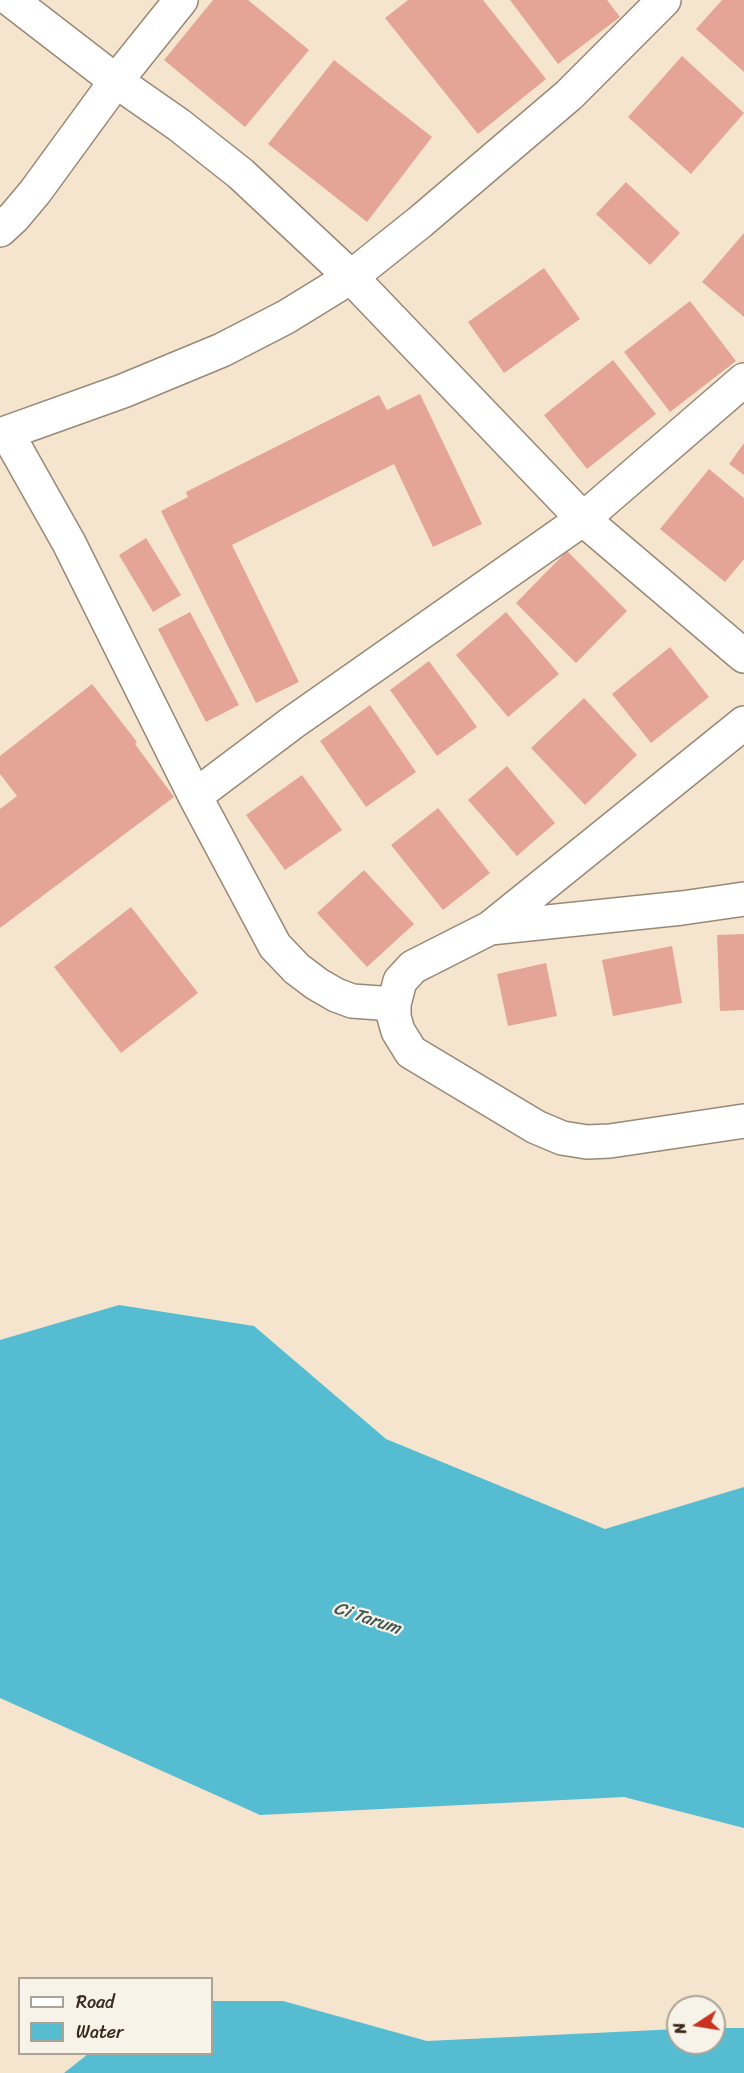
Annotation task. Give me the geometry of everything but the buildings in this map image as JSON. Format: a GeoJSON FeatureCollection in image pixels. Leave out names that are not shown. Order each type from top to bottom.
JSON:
{"type":"FeatureCollection","features":[{"type":"Feature","properties":{"kind":"street"},"geometry":{"type":"LineString","coordinates":[[11,0],[241,174],[351,277],[583,519],[744,656]]}},
{"type":"Feature","properties":{"kind":"street"},"geometry":{"type":"LineString","coordinates":[[0,230],[35,192],[116,81],[181,0]]}},
{"type":"Feature","properties":{"kind":"street"},"geometry":{"type":"LineString","coordinates":[[394,1004],[352,1001],[336,995],[304,974],[275,946],[195,796],[69,543],[3,434],[123,391],[222,350],[286,317],[351,277],[420,222],[561,102],[664,0]]}},
{"type":"Feature","properties":{"kind":"street"},"geometry":{"type":"LineString","coordinates":[[195,796],[292,723],[583,519],[744,381]]}},
{"type":"Feature","properties":{"kind":"street"},"geometry":{"type":"LineString","coordinates":[[744,723],[490,928],[412,967],[400,981],[394,1004],[394,1017],[398,1031],[411,1052],[536,1127],[562,1138],[586,1142],[610,1141],[744,1121]]}},
{"type":"Feature","properties":{"kind":"street"},"geometry":{"type":"LineString","coordinates":[[490,928],[682,908],[744,899]]}},
{"type":"Feature","properties":{"kind":"water","name":"Ci Tarum"},"geometry":{"type":"Polygon","coordinates":[[[119,1305],[254,1326],[386,1439],[605,1529],[744,1487],[744,1828],[624,1797],[260,1815],[0,1698],[0,1340],[119,1305]]]}},
{"type":"Feature","properties":{"kind":"water"},"geometry":{"type":"Polygon","coordinates":[[[213,2001],[283,2001],[427,2041],[666,2030],[666,2055],[726,2055],[726,2028],[744,2028],[744,2073],[64,2073],[87,2055],[213,2055],[213,2001]]]}}]}
